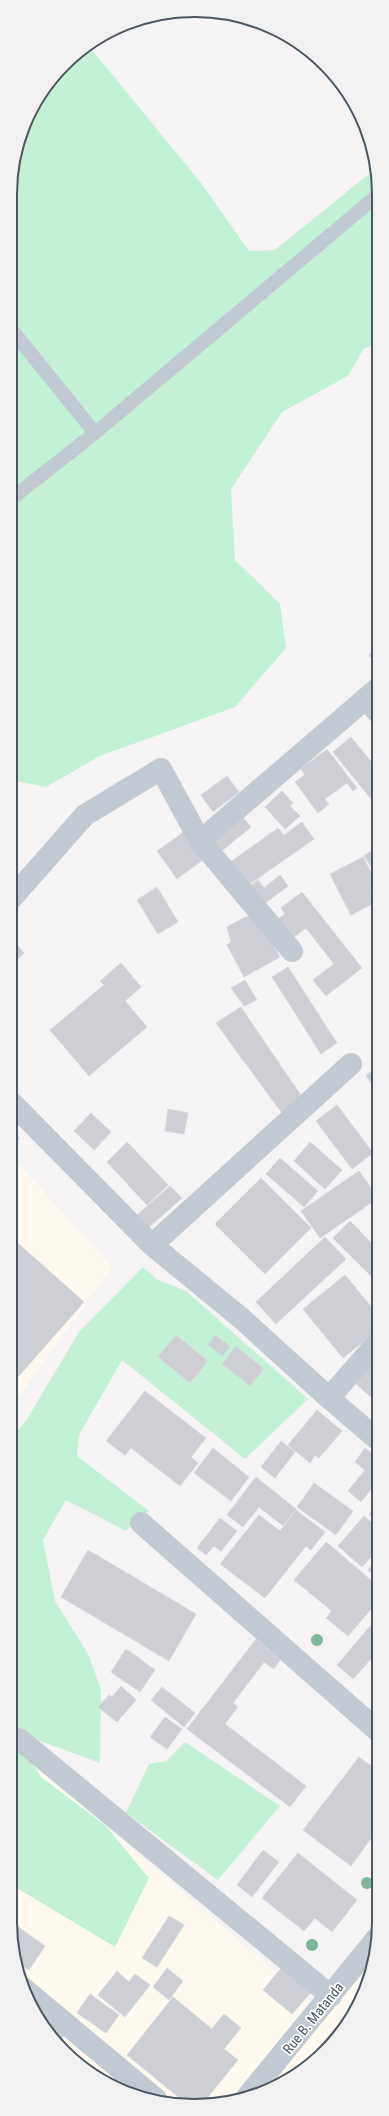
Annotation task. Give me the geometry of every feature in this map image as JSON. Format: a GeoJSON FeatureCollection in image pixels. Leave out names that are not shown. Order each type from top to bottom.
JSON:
{"type":"FeatureCollection","features":[{"type":"Feature","properties":{"kind":"street"},"geometry":{"type":"LineString","coordinates":[[200,841],[372,701]]}},
{"type":"Feature","properties":{"kind":"street"},"geometry":{"type":"LineString","coordinates":[[17,892],[85,815],[161,770],[200,841],[292,951]]}},
{"type":"Feature","properties":{"kind":"street"},"geometry":{"type":"LineString","coordinates":[[152,1245],[351,1064]]}},
{"type":"Feature","properties":{"kind":"street"},"geometry":{"type":"LineString","coordinates":[[17,1108],[152,1245],[241,1318],[372,1435]]}},
{"type":"Feature","properties":{"kind":"street"},"geometry":{"type":"LineString","coordinates":[[329,1398],[372,1349]]}},
{"type":"Feature","properties":{"kind":"street"},"geometry":{"type":"LineString","coordinates":[[141,1523],[372,1726]]}},
{"type":"Feature","properties":{"kind":"street"},"geometry":{"type":"LineString","coordinates":[[19,1739],[331,1996]]}},
{"type":"Feature","properties":{"kind":"street","name":"Rue B. Matanda"},"geometry":{"type":"LineString","coordinates":[[253,2089],[370,1948]]}},
{"type":"Feature","properties":{"kind":"street"},"geometry":{"type":"LineString","coordinates":[[34,1997],[149,2093]]}},
{"type":"Feature","properties":{"kind":"lane"},"geometry":{"type":"LineString","coordinates":[[17,494],[94,434],[372,200]]}},
{"type":"Feature","properties":{"kind":"lane"},"geometry":{"type":"LineString","coordinates":[[17,337],[94,434]]}},
{"type":"Feature","properties":{"kind":"shaded area"},"geometry":{"type":"Polygon","coordinates":[[[17,1162],[112,1267],[17,1399],[17,1162]]]}},
{"type":"Feature","properties":{"kind":"shaded area"},"geometry":{"type":"Polygon","coordinates":[[[17,1750],[320,2010],[369,1954],[363,1979],[354,2000],[328,2039],[312,2055],[293,2069],[273,2081],[252,2090],[229,2096],[206,2099],[183,2099],[160,2096],[137,2090],[116,2081],[77,2055],[54,2030],[35,2000],[26,1979],[20,1956],[17,1933],[17,1750]]]}},
{"type":"Feature","properties":{"kind":"green space"},"geometry":{"type":"Polygon","coordinates":[[[92,50],[201,183],[249,251],[275,250],[370,173],[372,183],[372,346],[364,348],[348,376],[282,412],[231,489],[235,560],[280,604],[286,648],[235,707],[100,756],[46,787],[17,781],[17,183],[20,160],[26,137],[35,116],[61,77],[77,61],[92,50]]]}},
{"type":"Feature","properties":{"kind":"green space"},"geometry":{"type":"Polygon","coordinates":[[[143,1267],[158,1280],[186,1291],[308,1399],[245,1459],[122,1360],[79,1435],[77,1456],[149,1511],[126,1531],[66,1500],[43,1540],[55,1601],[88,1654],[101,1689],[100,1763],[17,1732],[17,1431],[27,1419],[79,1332],[143,1267]]]}},
{"type":"Feature","properties":{"kind":"green space"},"geometry":{"type":"Polygon","coordinates":[[[17,1738],[41,1777],[105,1825],[149,1878],[115,1947],[17,1888],[17,1738]]]}},
{"type":"Feature","properties":{"kind":"green space"},"geometry":{"type":"Polygon","coordinates":[[[185,1742],[280,1806],[218,1880],[126,1813],[149,1764],[166,1761],[185,1742]]]}},
{"type":"Feature","properties":{"kind":"building"},"geometry":{"type":"Polygon","coordinates":[[[372,650],[372,658],[369,656],[372,650]]]}},
{"type":"Feature","properties":{"kind":"building"},"geometry":{"type":"Polygon","coordinates":[[[351,737],[372,763],[372,800],[333,752],[351,737]]]}},
{"type":"Feature","properties":{"kind":"building"},"geometry":{"type":"Polygon","coordinates":[[[327,749],[357,788],[353,791],[347,783],[325,799],[329,804],[318,813],[295,782],[305,775],[301,769],[327,749]]]}},
{"type":"Feature","properties":{"kind":"building"},"geometry":{"type":"Polygon","coordinates":[[[227,776],[239,792],[213,812],[201,795],[227,776]]]}},
{"type":"Feature","properties":{"kind":"building"},"geometry":{"type":"Polygon","coordinates":[[[282,791],[293,803],[290,806],[300,816],[285,829],[265,807],[282,791]]]}},
{"type":"Feature","properties":{"kind":"building"},"geometry":{"type":"Polygon","coordinates":[[[239,813],[251,827],[218,854],[207,840],[239,813]]]}},
{"type":"Feature","properties":{"kind":"building"},"geometry":{"type":"Polygon","coordinates":[[[302,822],[314,839],[247,886],[229,863],[278,828],[284,835],[302,822]]]}},
{"type":"Feature","properties":{"kind":"building"},"geometry":{"type":"Polygon","coordinates":[[[184,832],[204,859],[177,879],[157,851],[184,832]]]}},
{"type":"Feature","properties":{"kind":"building"},"geometry":{"type":"Polygon","coordinates":[[[372,850],[372,868],[364,856],[372,850]]]}},
{"type":"Feature","properties":{"kind":"building"},"geometry":{"type":"Polygon","coordinates":[[[363,857],[372,874],[372,890],[370,892],[372,895],[372,904],[351,915],[330,874],[363,857]]]}},
{"type":"Feature","properties":{"kind":"building"},"geometry":{"type":"Polygon","coordinates":[[[280,875],[288,886],[260,907],[246,889],[258,880],[264,888],[280,875]]]}},
{"type":"Feature","properties":{"kind":"building"},"geometry":{"type":"Polygon","coordinates":[[[157,887],[178,922],[158,934],[137,900],[157,887]]]}},
{"type":"Feature","properties":{"kind":"building"},"geometry":{"type":"Polygon","coordinates":[[[302,892],[362,968],[326,996],[313,980],[334,964],[306,928],[291,939],[277,920],[285,914],[281,908],[302,892]]]}},
{"type":"Feature","properties":{"kind":"building"},"geometry":{"type":"Polygon","coordinates":[[[255,912],[280,957],[244,977],[227,945],[231,942],[227,927],[255,912]]]}},
{"type":"Feature","properties":{"kind":"building"},"geometry":{"type":"Polygon","coordinates":[[[17,945],[24,953],[17,959],[17,945]]]}},
{"type":"Feature","properties":{"kind":"building"},"geometry":{"type":"Polygon","coordinates":[[[121,963],[141,987],[125,1001],[147,1027],[89,1076],[50,1030],[104,985],[100,981],[121,963]]]}},
{"type":"Feature","properties":{"kind":"building"},"geometry":{"type":"Polygon","coordinates":[[[288,967],[337,1043],[321,1054],[272,977],[288,967]]]}},
{"type":"Feature","properties":{"kind":"building"},"geometry":{"type":"Polygon","coordinates":[[[245,980],[257,1000],[244,1006],[231,988],[245,980]]]}},
{"type":"Feature","properties":{"kind":"building"},"geometry":{"type":"Polygon","coordinates":[[[241,1007],[306,1103],[287,1120],[216,1023],[241,1007]]]}},
{"type":"Feature","properties":{"kind":"building"},"geometry":{"type":"Polygon","coordinates":[[[372,1072],[372,1084],[366,1075],[372,1072]]]}},
{"type":"Feature","properties":{"kind":"building"},"geometry":{"type":"Polygon","coordinates":[[[337,1105],[372,1152],[372,1154],[352,1169],[316,1121],[337,1105]]]}},
{"type":"Feature","properties":{"kind":"building"},"geometry":{"type":"Polygon","coordinates":[[[168,1109],[188,1113],[184,1134],[165,1131],[168,1109]]]}},
{"type":"Feature","properties":{"kind":"building"},"geometry":{"type":"Polygon","coordinates":[[[91,1113],[111,1132],[94,1150],[74,1131],[91,1113]]]}},
{"type":"Feature","properties":{"kind":"building"},"geometry":{"type":"Polygon","coordinates":[[[127,1142],[168,1185],[147,1205],[107,1162],[127,1142]]]}},
{"type":"Feature","properties":{"kind":"building"},"geometry":{"type":"Polygon","coordinates":[[[310,1142],[342,1170],[325,1189],[294,1161],[310,1142]]]}},
{"type":"Feature","properties":{"kind":"building"},"geometry":{"type":"Polygon","coordinates":[[[280,1158],[318,1191],[304,1207],[266,1174],[280,1158]]]}},
{"type":"Feature","properties":{"kind":"building"},"geometry":{"type":"Polygon","coordinates":[[[359,1171],[372,1189],[372,1202],[320,1238],[301,1211],[359,1171]]]}},
{"type":"Feature","properties":{"kind":"building"},"geometry":{"type":"Polygon","coordinates":[[[261,1178],[311,1228],[265,1274],[215,1224],[261,1178]]]}},
{"type":"Feature","properties":{"kind":"building"},"geometry":{"type":"Polygon","coordinates":[[[170,1186],[182,1198],[147,1229],[136,1216],[170,1186]]]}},
{"type":"Feature","properties":{"kind":"building"},"geometry":{"type":"Polygon","coordinates":[[[350,1221],[372,1244],[372,1277],[333,1238],[350,1221]]]}},
{"type":"Feature","properties":{"kind":"building"},"geometry":{"type":"Polygon","coordinates":[[[325,1237],[346,1259],[276,1324],[256,1302],[325,1237]]]}},
{"type":"Feature","properties":{"kind":"building"},"geometry":{"type":"Polygon","coordinates":[[[17,1242],[84,1302],[17,1378],[17,1242]]]}},
{"type":"Feature","properties":{"kind":"building"},"geometry":{"type":"Polygon","coordinates":[[[345,1275],[372,1308],[372,1335],[343,1358],[303,1309],[345,1275]]]}},
{"type":"Feature","properties":{"kind":"building"},"geometry":{"type":"Polygon","coordinates":[[[176,1335],[208,1361],[190,1383],[158,1357],[176,1335]]]}},
{"type":"Feature","properties":{"kind":"building"},"geometry":{"type":"Polygon","coordinates":[[[215,1335],[230,1346],[223,1356],[208,1345],[215,1335]]]}},
{"type":"Feature","properties":{"kind":"building"},"geometry":{"type":"Polygon","coordinates":[[[236,1346],[264,1369],[250,1386],[222,1364],[236,1346]]]}},
{"type":"Feature","properties":{"kind":"building"},"geometry":{"type":"Polygon","coordinates":[[[372,1362],[372,1396],[371,1397],[350,1379],[372,1362]]]}},
{"type":"Feature","properties":{"kind":"building"},"geometry":{"type":"Polygon","coordinates":[[[145,1391],[206,1438],[191,1457],[198,1463],[180,1486],[131,1448],[125,1455],[106,1441],[145,1391]]]}},
{"type":"Feature","properties":{"kind":"building"},"geometry":{"type":"Polygon","coordinates":[[[317,1410],[342,1431],[319,1458],[315,1455],[310,1463],[288,1445],[317,1410]]]}},
{"type":"Feature","properties":{"kind":"building"},"geometry":{"type":"Polygon","coordinates":[[[281,1441],[295,1452],[275,1478],[261,1467],[281,1441]]]}},
{"type":"Feature","properties":{"kind":"building"},"geometry":{"type":"Polygon","coordinates":[[[213,1448],[249,1477],[231,1501],[194,1473],[213,1448]]]}},
{"type":"Feature","properties":{"kind":"building"},"geometry":{"type":"Polygon","coordinates":[[[365,1448],[372,1453],[372,1488],[361,1502],[348,1491],[365,1470],[355,1462],[365,1448]]]}},
{"type":"Feature","properties":{"kind":"building"},"geometry":{"type":"Polygon","coordinates":[[[256,1477],[296,1509],[283,1526],[259,1507],[243,1527],[227,1515],[256,1477]]]}},
{"type":"Feature","properties":{"kind":"building"},"geometry":{"type":"Polygon","coordinates":[[[314,1483],[353,1511],[336,1535],[297,1507],[314,1483]]]}},
{"type":"Feature","properties":{"kind":"building"},"geometry":{"type":"Polygon","coordinates":[[[296,1510],[325,1532],[311,1550],[306,1546],[265,1598],[220,1564],[259,1515],[280,1531],[296,1510]]]}},
{"type":"Feature","properties":{"kind":"building"},"geometry":{"type":"Polygon","coordinates":[[[364,1516],[372,1523],[372,1556],[362,1567],[338,1546],[364,1516]]]}},
{"type":"Feature","properties":{"kind":"building"},"geometry":{"type":"Polygon","coordinates":[[[220,1518],[237,1531],[221,1551],[214,1546],[206,1555],[197,1548],[220,1518]]]}},
{"type":"Feature","properties":{"kind":"building"},"geometry":{"type":"Polygon","coordinates":[[[326,1542],[372,1581],[372,1608],[348,1636],[326,1618],[332,1611],[294,1580],[326,1542]]]}},
{"type":"Feature","properties":{"kind":"building"},"geometry":{"type":"Polygon","coordinates":[[[88,1550],[196,1614],[169,1661],[61,1597],[88,1550]]]}},
{"type":"Feature","properties":{"kind":"building"},"geometry":{"type":"Polygon","coordinates":[[[372,1565],[372,1574],[368,1570],[372,1565]]]}},
{"type":"Feature","properties":{"kind":"building"},"geometry":{"type":"Polygon","coordinates":[[[372,1624],[372,1658],[353,1679],[337,1665],[372,1624]]]}},
{"type":"Feature","properties":{"kind":"building"},"geometry":{"type":"Polygon","coordinates":[[[256,1639],[280,1660],[274,1669],[264,1662],[233,1703],[238,1707],[225,1724],[306,1786],[290,1807],[187,1729],[256,1639]]]}},
{"type":"Feature","properties":{"kind":"building"},"geometry":{"type":"Polygon","coordinates":[[[126,1649],[155,1670],[140,1692],[111,1672],[126,1649]]]}},
{"type":"Feature","properties":{"kind":"building"},"geometry":{"type":"Polygon","coordinates":[[[121,1686],[136,1700],[117,1722],[98,1707],[109,1695],[112,1697],[121,1686]]]}},
{"type":"Feature","properties":{"kind":"building"},"geometry":{"type":"Polygon","coordinates":[[[162,1687],[195,1713],[184,1727],[151,1700],[162,1687]]]}},
{"type":"Feature","properties":{"kind":"building"},"geometry":{"type":"Polygon","coordinates":[[[165,1717],[182,1729],[167,1749],[150,1737],[165,1717]]]}},
{"type":"Feature","properties":{"kind":"building"},"geometry":{"type":"Polygon","coordinates":[[[359,1757],[372,1767],[372,1837],[351,1866],[303,1830],[359,1757]]]}},
{"type":"Feature","properties":{"kind":"building"},"geometry":{"type":"Polygon","coordinates":[[[263,1850],[279,1862],[252,1897],[237,1885],[263,1850]]]}},
{"type":"Feature","properties":{"kind":"building"},"geometry":{"type":"Polygon","coordinates":[[[298,1853],[357,1900],[332,1932],[315,1918],[304,1931],[262,1898],[298,1853]]]}},
{"type":"Feature","properties":{"kind":"building"},"geometry":{"type":"Polygon","coordinates":[[[169,1916],[184,1925],[157,1967],[142,1958],[169,1916]]]}},
{"type":"Feature","properties":{"kind":"building"},"geometry":{"type":"Polygon","coordinates":[[[17,1926],[45,1946],[29,1970],[23,1966],[20,1956],[17,1926]]]}},
{"type":"Feature","properties":{"kind":"building"},"geometry":{"type":"Polygon","coordinates":[[[282,1967],[312,1991],[292,2014],[263,1990],[282,1967]]]}},
{"type":"Feature","properties":{"kind":"building"},"geometry":{"type":"Polygon","coordinates":[[[167,1968],[183,1981],[169,2000],[153,1987],[167,1968]]]}},
{"type":"Feature","properties":{"kind":"building"},"geometry":{"type":"Polygon","coordinates":[[[117,1971],[129,1982],[135,1974],[150,1985],[125,2017],[98,1995],[117,1971]]]}},
{"type":"Feature","properties":{"kind":"building"},"geometry":{"type":"Polygon","coordinates":[[[90,1994],[119,2015],[106,2033],[77,2013],[90,1994]]]}},
{"type":"Feature","properties":{"kind":"building"},"geometry":{"type":"Polygon","coordinates":[[[173,1997],[212,2029],[224,2014],[241,2028],[224,2049],[238,2060],[206,2099],[180,2099],[127,2055],[173,1997]]]}},
{"type":"Feature","properties":{"kind":"building"},"geometry":{"type":"Polygon","coordinates":[[[342,2021],[328,2039],[312,2055],[342,2021]]]}},
{"type":"Feature","properties":{"kind":"building"},"geometry":{"type":"Polygon","coordinates":[[[50,2025],[64,2036],[61,2039],[50,2025]]]}}]}
